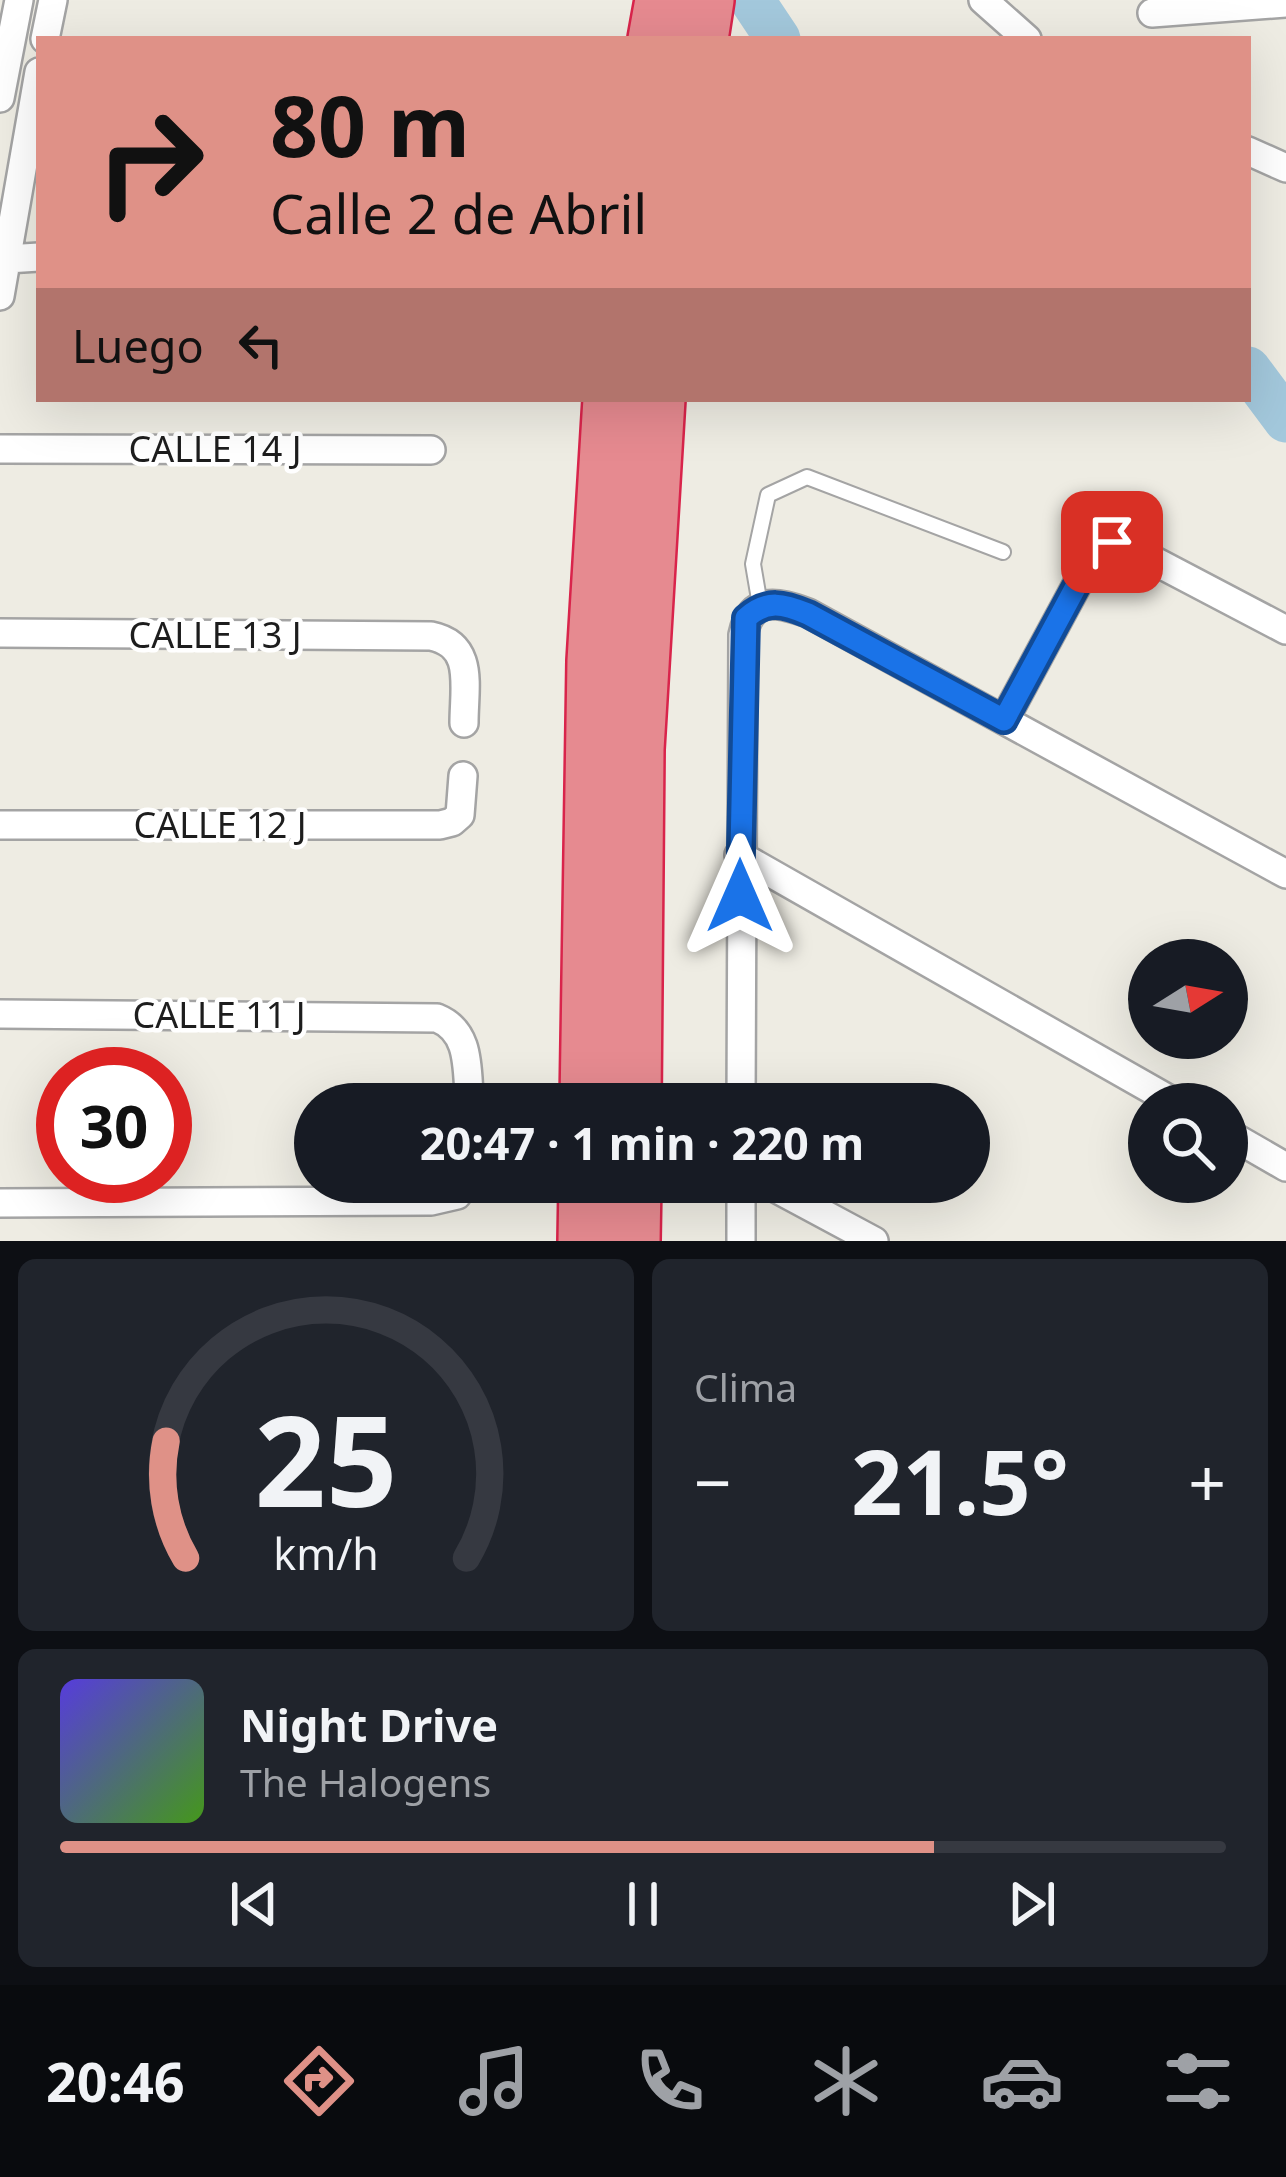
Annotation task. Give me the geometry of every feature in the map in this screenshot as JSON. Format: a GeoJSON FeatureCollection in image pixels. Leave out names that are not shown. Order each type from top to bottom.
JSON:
{"type":"FeatureCollection","features":[{"type":"Feature","properties":{"kind":"highway"},"geometry":{"type":"LineString","coordinates":[[655,36],[661,0]]}},
{"type":"Feature","properties":{"kind":"highway"},"geometry":{"type":"LineString","coordinates":[[702,36],[708,0]]}},
{"type":"Feature","properties":{"kind":"highway"},"geometry":{"type":"LineString","coordinates":[[586,1083],[592,661],[609,402]]}},
{"type":"Feature","properties":{"kind":"highway"},"geometry":{"type":"LineString","coordinates":[[635,1083],[638,749],[659,402]]}},
{"type":"Feature","properties":{"kind":"highway"},"geometry":{"type":"LineString","coordinates":[[584,1241],[585,1203]]}},
{"type":"Feature","properties":{"kind":"highway"},"geometry":{"type":"LineString","coordinates":[[634,1241],[635,1203]]}},
{"type":"Feature","properties":{"kind":"street"},"geometry":{"type":"LineString","coordinates":[[19,0],[2,79],[36,72]]}},
{"type":"Feature","properties":{"kind":"street"},"geometry":{"type":"LineString","coordinates":[[46,36],[53,0]]}},
{"type":"Feature","properties":{"kind":"street"},"geometry":{"type":"LineString","coordinates":[[983,0],[1024,36]]}},
{"type":"Feature","properties":{"kind":"street"},"geometry":{"type":"LineString","coordinates":[[1153,17],[1286,3]]}},
{"type":"Feature","properties":{"kind":"street"},"geometry":{"type":"LineString","coordinates":[[0,296],[36,89]]}},
{"type":"Feature","properties":{"kind":"street"},"geometry":{"type":"LineString","coordinates":[[1251,152],[1286,168]]}},
{"type":"Feature","properties":{"kind":"street"},"geometry":{"type":"LineString","coordinates":[[8,259],[36,257]]}},
{"type":"Feature","properties":{"kind":"street","name":"CALLE 14 J"},"geometry":{"type":"LineString","coordinates":[[0,449],[431,450]]}},
{"type":"Feature","properties":{"kind":"street"},"geometry":{"type":"LineString","coordinates":[[1004,720],[1093,555],[1104,544],[1124,545],[1286,630]]}},
{"type":"Feature","properties":{"kind":"street"},"geometry":{"type":"LineString","coordinates":[[740,1083],[743,635],[746,618],[760,605],[783,604],[808,614],[1286,874]]}},
{"type":"Feature","properties":{"kind":"street","name":"CALLE 13 J"},"geometry":{"type":"LineString","coordinates":[[0,633],[431,636],[450,640],[459,650],[464,666],[464,723]]}},
{"type":"Feature","properties":{"kind":"street","name":"CALLE 12 J"},"geometry":{"type":"LineString","coordinates":[[0,825],[440,825],[460,815],[463,776]]}},
{"type":"Feature","properties":{"kind":"street"},"geometry":{"type":"LineString","coordinates":[[739,854],[1140,1083]]}},
{"type":"Feature","properties":{"kind":"street","name":"CALLE 11 J"},"geometry":{"type":"LineString","coordinates":[[0,1014],[437,1018],[460,1035],[467,1083]]}},
{"type":"Feature","properties":{"kind":"street"},"geometry":{"type":"LineString","coordinates":[[1248,1145],[1286,1166]]}},
{"type":"Feature","properties":{"kind":"street"},"geometry":{"type":"LineString","coordinates":[[0,1203],[294,1195]]}},
{"type":"Feature","properties":{"kind":"street"},"geometry":{"type":"LineString","coordinates":[[741,1203],[741,1241]]}},
{"type":"Feature","properties":{"kind":"street"},"geometry":{"type":"LineString","coordinates":[[803,1203],[874,1241]]}},
{"type":"Feature","properties":{"kind":"lane"},"geometry":{"type":"LineString","coordinates":[[760,605],[753,564],[768,495],[807,477],[1004,552]]}},
{"type":"Feature","properties":{"kind":"waterway"},"geometry":{"type":"LineString","coordinates":[[752,0],[776,36]]}},
{"type":"Feature","properties":{"kind":"waterway"},"geometry":{"type":"LineString","coordinates":[[1251,373],[1286,420]]}},
{"type":"Feature","properties":{"kind":"route"},"geometry":{"type":"LineString","coordinates":[[740,896],[746,618],[760,605],[783,604],[1004,720],[1093,555],[1112,542]]}}]}
